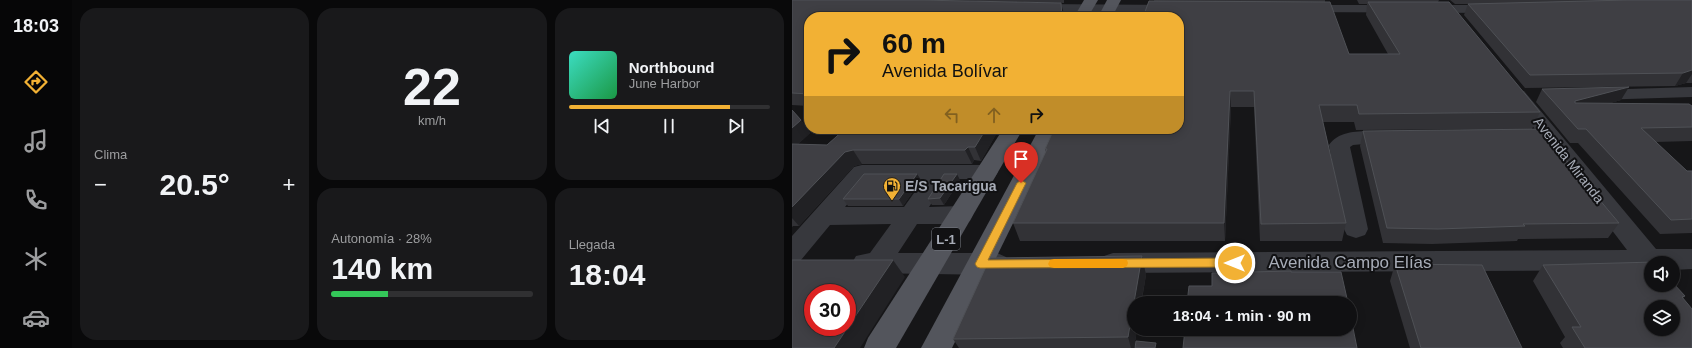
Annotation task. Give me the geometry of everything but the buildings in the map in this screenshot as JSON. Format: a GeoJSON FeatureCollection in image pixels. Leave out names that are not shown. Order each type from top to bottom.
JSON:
{"type":"FeatureCollection","features":[{"type":"Feature","properties":{"kind":"main road","name":"L-1"},"geometry":{"type":"LineString","coordinates":[[879,348],[1010,134]]}},
{"type":"Feature","properties":{"kind":"main road"},"geometry":{"type":"LineString","coordinates":[[936,348],[1046,134]]}},
{"type":"Feature","properties":{"kind":"street"},"geometry":{"type":"LineString","coordinates":[[1023,8],[1189,9]]}},
{"type":"Feature","properties":{"kind":"street"},"geometry":{"type":"LineString","coordinates":[[1295,14],[1505,13]]}},
{"type":"Feature","properties":{"kind":"street","name":"Avenida Miranda"},"geometry":{"type":"LineString","coordinates":[[1505,78],[1646,256]]}},
{"type":"Feature","properties":{"kind":"street"},"geometry":{"type":"LineString","coordinates":[[1581,95],[1692,92]]}},
{"type":"Feature","properties":{"kind":"street"},"geometry":{"type":"LineString","coordinates":[[1666,93],[1687,111]]}},
{"type":"Feature","properties":{"kind":"street"},"geometry":{"type":"LineString","coordinates":[[1519,96],[1543,96]]}},
{"type":"Feature","properties":{"kind":"street"},"geometry":{"type":"LineString","coordinates":[[1524,136],[1550,136]]}},
{"type":"Feature","properties":{"kind":"street"},"geometry":{"type":"LineString","coordinates":[[1356,229],[1339,145],[1348,139],[1406,137]]}},
{"type":"Feature","properties":{"kind":"street"},"geometry":{"type":"LineString","coordinates":[[987,172],[862,172],[824,216],[809,260],[877,263],[1020,264]]}},
{"type":"Feature","properties":{"kind":"street"},"geometry":{"type":"LineString","coordinates":[[877,263],[941,172]]}},
{"type":"Feature","properties":{"kind":"street"},"geometry":{"type":"LineString","coordinates":[[824,216],[961,214]]}},
{"type":"Feature","properties":{"kind":"street","name":"Avenida Campo Elías"},"geometry":{"type":"LineString","coordinates":[[1680,259],[1692,258]]}},
{"type":"Feature","properties":{"kind":"street","name":"Avenida Campo Elías"},"geometry":{"type":"LineString","coordinates":[[1092,263],[1644,262]]}},
{"type":"Feature","properties":{"kind":"slow traffic"},"geometry":{"type":"LineString","coordinates":[[1054,264],[1123,263]]}},
{"type":"Feature","properties":{"kind":"place","name":"E/S Tacarigua"},"geometry":{"type":"Point","coordinates":[892,201]}},
{"type":"Feature","properties":{"kind":"route"},"geometry":{"type":"LineString","coordinates":[[1021,183],[980,264],[1235,263]]}}]}
